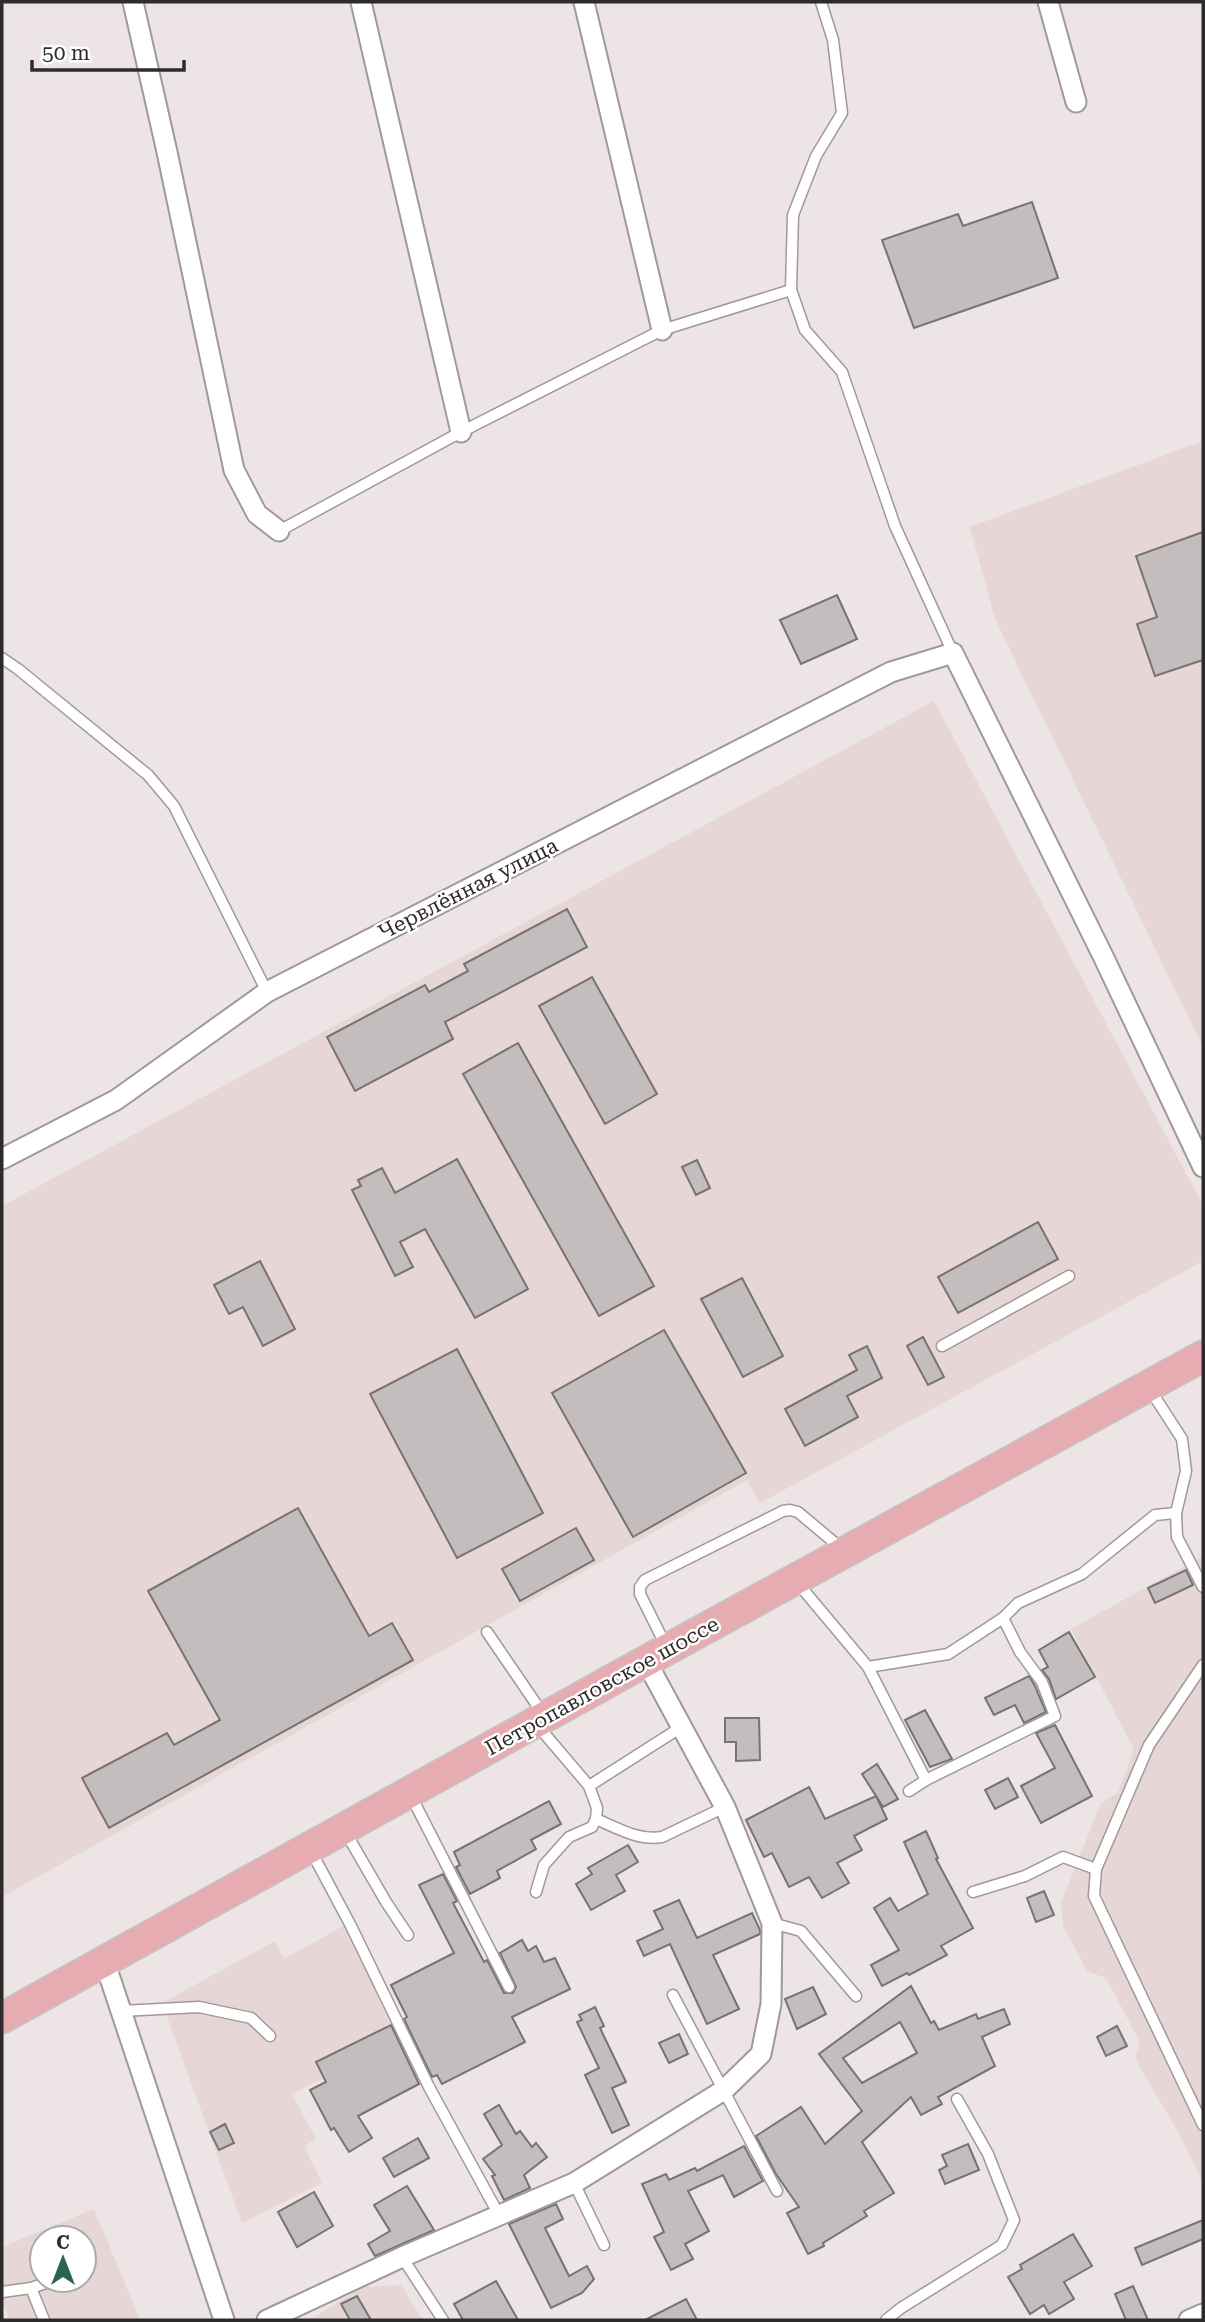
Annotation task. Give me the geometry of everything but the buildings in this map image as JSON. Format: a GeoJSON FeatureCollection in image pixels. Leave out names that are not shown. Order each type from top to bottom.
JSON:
{"type":"FeatureCollection","features":[{"type":"Feature","properties":{"kind":"main road","name":"Петропавловское шоссе"},"geometry":{"type":"LineString","coordinates":[[2,2018],[1203,1356]]}},
{"type":"Feature","properties":{"kind":"street"},"geometry":{"type":"LineString","coordinates":[[133,2],[234,470],[257,514],[279,531]]}},
{"type":"Feature","properties":{"kind":"street"},"geometry":{"type":"LineString","coordinates":[[361,2],[461,432]]}},
{"type":"Feature","properties":{"kind":"street"},"geometry":{"type":"LineString","coordinates":[[584,2],[662,330]]}},
{"type":"Feature","properties":{"kind":"street"},"geometry":{"type":"LineString","coordinates":[[1048,2],[1076,102]]}},
{"type":"Feature","properties":{"kind":"street"},"geometry":{"type":"LineString","coordinates":[[953,653],[1103,956],[1203,1167]]}},
{"type":"Feature","properties":{"kind":"street","name":"Червлённая улица"},"geometry":{"type":"LineString","coordinates":[[2,1159],[116,1100],[267,992],[891,672],[953,653]]}},
{"type":"Feature","properties":{"kind":"street"},"geometry":{"type":"LineString","coordinates":[[267,2320],[574,2183],[724,2090],[761,2054],[771,2004],[772,1923],[725,1807],[683,1726],[657,1655]]}},
{"type":"Feature","properties":{"kind":"street"},"geometry":{"type":"LineString","coordinates":[[105,1963],[224,2320]]}},
{"type":"Feature","properties":{"kind":"street"},"geometry":{"type":"LineString","coordinates":[[1189,2320],[1203,2314]]}},
{"type":"Feature","properties":{"kind":"lane"},"geometry":{"type":"LineString","coordinates":[[821,2],[833,40],[842,113],[816,156],[793,215],[791,290],[805,330],[842,372],[895,526],[953,653]]}},
{"type":"Feature","properties":{"kind":"lane"},"geometry":{"type":"LineString","coordinates":[[279,531],[461,432],[662,330],[791,290]]}},
{"type":"Feature","properties":{"kind":"lane"},"geometry":{"type":"LineString","coordinates":[[2,658],[148,775],[174,806],[267,992]]}},
{"type":"Feature","properties":{"kind":"lane"},"geometry":{"type":"LineString","coordinates":[[942,1346],[1069,1276]]}},
{"type":"Feature","properties":{"kind":"lane"},"geometry":{"type":"LineString","coordinates":[[1148,1387],[1182,1439],[1186,1471],[1176,1513],[1177,1537],[1203,1587]]}},
{"type":"Feature","properties":{"kind":"lane"},"geometry":{"type":"LineString","coordinates":[[657,1655],[640,1594],[640,1587],[645,1580],[783,1511],[790,1510],[798,1512],[847,1552]]}},
{"type":"Feature","properties":{"kind":"lane"},"geometry":{"type":"LineString","coordinates":[[868,1667],[948,1654],[1003,1618],[1018,1603],[1082,1574],[1155,1515],[1176,1513]]}},
{"type":"Feature","properties":{"kind":"lane"},"geometry":{"type":"LineString","coordinates":[[796,1581],[868,1667],[926,1780]]}},
{"type":"Feature","properties":{"kind":"lane"},"geometry":{"type":"LineString","coordinates":[[909,1791],[1055,1716],[1042,1682],[1020,1652],[1003,1618]]}},
{"type":"Feature","properties":{"kind":"lane"},"geometry":{"type":"LineString","coordinates":[[487,1632],[540,1720],[589,1786],[597,1808],[592,1827],[569,1837],[544,1865],[536,1892]]}},
{"type":"Feature","properties":{"kind":"lane"},"geometry":{"type":"LineString","coordinates":[[1203,1665],[1149,1745],[1096,1869],[1094,1896],[1203,2125]]}},
{"type":"Feature","properties":{"kind":"lane"},"geometry":{"type":"LineString","coordinates":[[589,1786],[683,1726]]}},
{"type":"Feature","properties":{"kind":"lane"},"geometry":{"type":"LineString","coordinates":[[410,1793],[509,1987]]}},
{"type":"Feature","properties":{"kind":"lane"},"geometry":{"type":"LineString","coordinates":[[596,1819],[652,1839],[662,1838],[725,1807]]}},
{"type":"Feature","properties":{"kind":"lane"},"geometry":{"type":"LineString","coordinates":[[344,1829],[386,1902],[408,1934]]}},
{"type":"Feature","properties":{"kind":"lane"},"geometry":{"type":"LineString","coordinates":[[310,1849],[351,1926],[429,2087],[499,2216]]}},
{"type":"Feature","properties":{"kind":"lane"},"geometry":{"type":"LineString","coordinates":[[973,1892],[1025,1876],[1063,1857],[1096,1869]]}},
{"type":"Feature","properties":{"kind":"lane"},"geometry":{"type":"LineString","coordinates":[[772,1923],[801,1931],[856,1996]]}},
{"type":"Feature","properties":{"kind":"lane"},"geometry":{"type":"LineString","coordinates":[[673,1995],[777,2191]]}},
{"type":"Feature","properties":{"kind":"lane"},"geometry":{"type":"LineString","coordinates":[[121,2011],[199,2007],[251,2018],[270,2036]]}},
{"type":"Feature","properties":{"kind":"lane"},"geometry":{"type":"LineString","coordinates":[[886,2320],[1002,2245],[1014,2220],[988,2154],[957,2099]]}},
{"type":"Feature","properties":{"kind":"lane"},"geometry":{"type":"LineString","coordinates":[[574,2183],[604,2245]]}},
{"type":"Feature","properties":{"kind":"lane"},"geometry":{"type":"LineString","coordinates":[[402,2258],[443,2320]]}},
{"type":"Feature","properties":{"kind":"lane"},"geometry":{"type":"LineString","coordinates":[[2,2292],[28,2288]]}},
{"type":"Feature","properties":{"kind":"lane"},"geometry":{"type":"LineString","coordinates":[[33,2294],[44,2320]]}},
{"type":"Feature","properties":{"kind":"shaded area"},"geometry":{"type":"Polygon","coordinates":[[[1203,441],[1203,1047],[995,619],[970,527],[1203,441]]]}},
{"type":"Feature","properties":{"kind":"shaded area"},"geometry":{"type":"Polygon","coordinates":[[[934,701],[1203,1205],[1203,1261],[760,1503],[747,1480],[2,1897],[2,1206],[934,701]]]}},
{"type":"Feature","properties":{"kind":"shaded area"},"geometry":{"type":"Polygon","coordinates":[[[1203,1556],[1203,2185],[1186,2146],[1135,2058],[1140,2042],[1106,1978],[1087,1971],[1063,1925],[1061,1903],[1101,1803],[1118,1793],[1134,1749],[1071,1629],[1203,1556]]]}},
{"type":"Feature","properties":{"kind":"shaded area"},"geometry":{"type":"Polygon","coordinates":[[[345,1925],[398,2041],[292,2094],[316,2139],[304,2146],[322,2183],[242,2223],[162,2003],[275,1941],[284,1959],[345,1925]]]}},
{"type":"Feature","properties":{"kind":"shaded area"},"geometry":{"type":"Polygon","coordinates":[[[94,2209],[140,2320],[10,2320],[2,2301],[2,2247],[28,2236],[28,2294],[98,2294],[98,2224],[58,2224],[94,2209]]]}},
{"type":"Feature","properties":{"kind":"shaded area"},"geometry":{"type":"Polygon","coordinates":[[[401,2285],[423,2320],[310,2320],[362,2287],[401,2285]]]}}]}
